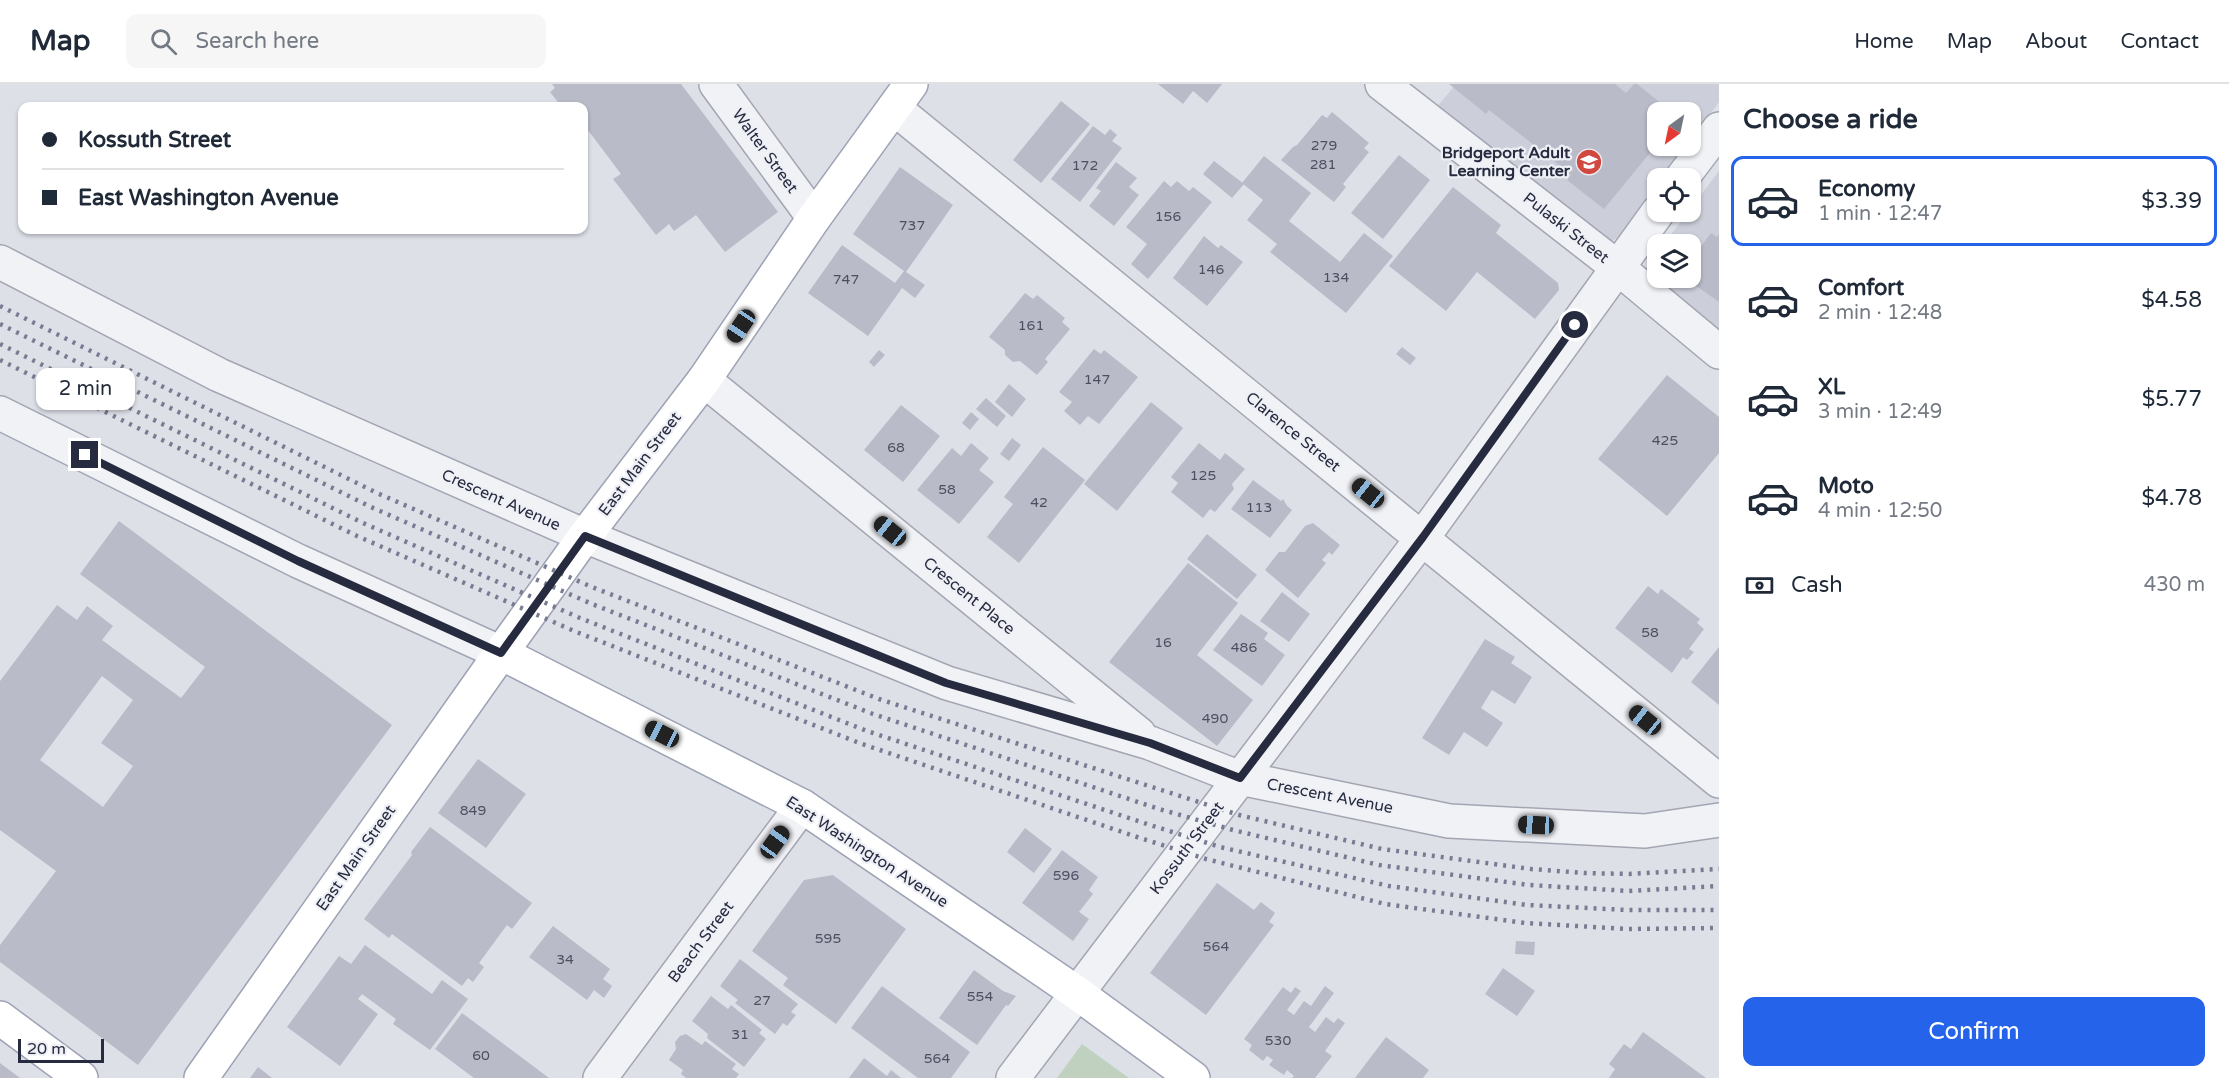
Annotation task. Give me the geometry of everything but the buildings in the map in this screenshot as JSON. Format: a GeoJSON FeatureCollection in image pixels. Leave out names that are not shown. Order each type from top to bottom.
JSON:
{"type":"FeatureCollection","features":[{"type":"Feature","properties":{"kind":"main road","name":"East Main Street"},"geometry":{"type":"LineString","coordinates":[[201,1078],[585,536],[704,380],[814,218],[903,96]]}},
{"type":"Feature","properties":{"kind":"main road","name":"East Washington Avenue"},"geometry":{"type":"LineString","coordinates":[[501,653],[802,806],[1077,993],[1193,1078]]}},
{"type":"Feature","properties":{"kind":"main road"},"geometry":{"type":"LineString","coordinates":[[0,1018],[81,1078]]}},
{"type":"Feature","properties":{"kind":"street","name":"Walter Street"},"geometry":{"type":"LineString","coordinates":[[716,84],[814,218]]}},
{"type":"Feature","properties":{"kind":"street","name":"Pulaski Street"},"geometry":{"type":"LineString","coordinates":[[1382,84],[1617,267],[1719,352]]}},
{"type":"Feature","properties":{"kind":"street","name":"Clarence Street"},"geometry":{"type":"LineString","coordinates":[[903,96],[1423,537],[1719,781]]}},
{"type":"Feature","properties":{"kind":"street"},"geometry":{"type":"LineString","coordinates":[[1690,168],[1719,129]]}},
{"type":"Feature","properties":{"kind":"street","name":"Kossuth Street"},"geometry":{"type":"LineString","coordinates":[[1013,1078],[1423,537],[1651,222]]}},
{"type":"Feature","properties":{"kind":"street","name":"Crescent Avenue"},"geometry":{"type":"LineString","coordinates":[[0,262],[219,375],[585,536],[946,683],[1150,743],[1240,778],[1449,821],[1645,831],[1719,820]]}},
{"type":"Feature","properties":{"kind":"street","name":"Crescent Place"},"geometry":{"type":"LineString","coordinates":[[704,380],[1150,743]]}},
{"type":"Feature","properties":{"kind":"street","name":"East Washington Avenue"},"geometry":{"type":"LineString","coordinates":[[0,413],[298,561],[501,653]]}},
{"type":"Feature","properties":{"kind":"street","name":"Beach Street"},"geometry":{"type":"LineString","coordinates":[[600,1078],[802,806]]}},
{"type":"Feature","properties":{"kind":"shaded area","name":"Bridgeport Adult Learning Center"},"geometry":{"type":"Polygon","coordinates":[[[1456,84],[1719,84],[1719,102],[1701,126],[1701,102],[1647,102],[1647,156],[1678,156],[1669,168],[1647,168],[1647,198],[1617,238],[1609,243],[1437,107],[1456,84]]]}},
{"type":"Feature","properties":{"kind":"shaded area"},"geometry":{"type":"Polygon","coordinates":[[[1719,171],[1719,333],[1665,288],[1701,288],[1701,234],[1672,234],[1681,222],[1701,222],[1701,195],[1719,171]]]}},
{"type":"Feature","properties":{"kind":"green space"},"geometry":{"type":"Polygon","coordinates":[[[1082,1044],[1129,1078],[1057,1078],[1082,1044]]]}},
{"type":"Feature","properties":{"kind":"railway"},"geometry":{"type":"LineString","coordinates":[[0,306],[377,493],[592,587],[879,699],[1239,815],[1382,849],[1531,869],[1584,873],[1629,874],[1719,869]]}},
{"type":"Feature","properties":{"kind":"railway"},"geometry":{"type":"LineString","coordinates":[[0,324],[371,507],[592,604],[873,714],[1159,809],[1233,830],[1379,865],[1529,885],[1629,891],[1719,886]]}},
{"type":"Feature","properties":{"kind":"railway"},"geometry":{"type":"LineString","coordinates":[[0,344],[363,523],[580,618],[867,731],[1147,824],[1220,847],[1389,886],[1527,905],[1628,910],[1719,910]]}},
{"type":"Feature","properties":{"kind":"railway"},"geometry":{"type":"LineString","coordinates":[[0,360],[357,536],[574,631],[862,744],[1137,837],[1206,859],[1385,904],[1525,923],[1628,929],[1719,928]]}},
{"type":"Feature","properties":{"kind":"place","name":"Bridgeport Adult Learning Center"},"geometry":{"type":"Point","coordinates":[1589,162]}},
{"type":"Feature","properties":{"kind":"route"},"geometry":{"type":"LineString","coordinates":[[85,455],[298,561],[501,653],[585,536],[946,683],[1150,743],[1240,778],[1423,537],[1575,325]]}}]}
